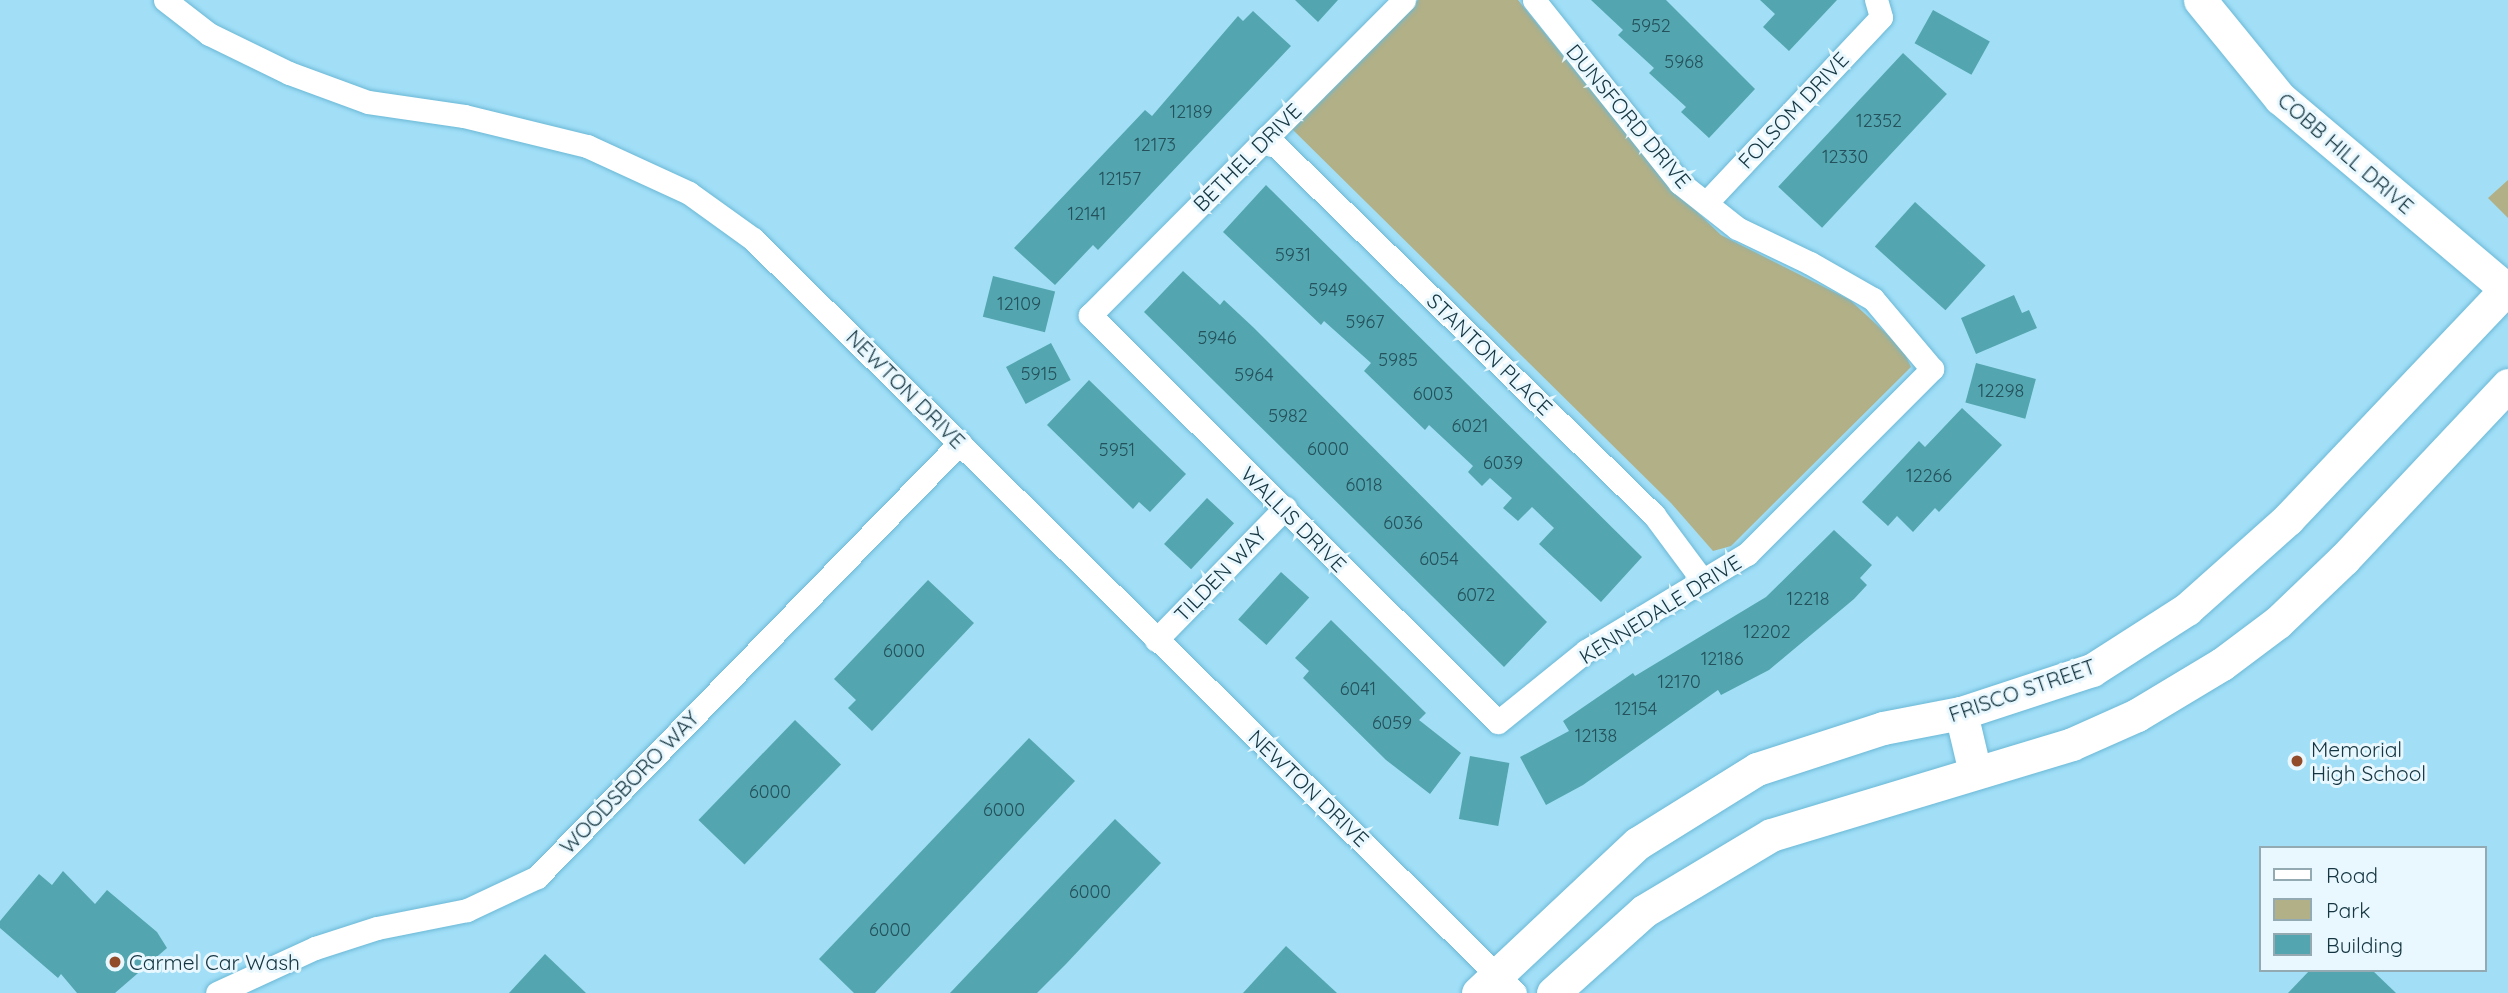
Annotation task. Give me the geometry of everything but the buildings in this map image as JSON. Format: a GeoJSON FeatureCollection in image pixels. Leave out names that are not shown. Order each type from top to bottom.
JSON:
{"type":"FeatureCollection","features":[{"type":"Feature","properties":{"kind":"street","name":"NEWTON DRIVE"},"geometry":{"type":"LineString","coordinates":[[165,0],[209,34],[289,73],[368,102],[464,116],[587,146],[689,193],[753,239],[1156,640],[1497,987]]}},
{"type":"Feature","properties":{"kind":"street","name":"BETHEL DRIVE"},"geometry":{"type":"LineString","coordinates":[[1090,315],[1404,0]]}},
{"type":"Feature","properties":{"kind":"street","name":"DUNSFORD DRIVE"},"geometry":{"type":"LineString","coordinates":[[1534,0],[1680,183],[1737,228],[1872,299],[1932,369]]}},
{"type":"Feature","properties":{"kind":"street","name":"COBB HILL DRIVE"},"geometry":{"type":"LineString","coordinates":[[2200,0],[2280,98],[2507,290]]}},
{"type":"Feature","properties":{"kind":"street","name":"FOLSOM DRIVE"},"geometry":{"type":"LineString","coordinates":[[1706,203],[1878,9]]}},
{"type":"Feature","properties":{"kind":"street","name":"STANTON PLACE"},"geometry":{"type":"LineString","coordinates":[[1267,137],[1654,514],[1703,581]]}},
{"type":"Feature","properties":{"kind":"street","name":"FRISCO STREET"},"geometry":{"type":"LineString","coordinates":[[1497,987],[1638,843],[1757,769],[1883,728],[1961,713],[2092,670],[2187,609],[2288,519],[2507,290]]}},
{"type":"Feature","properties":{"kind":"street","name":"WALLIS DRIVE"},"geometry":{"type":"LineString","coordinates":[[1090,315],[1499,722]]}},
{"type":"Feature","properties":{"kind":"street","name":"KENNEDALE DRIVE"},"geometry":{"type":"LineString","coordinates":[[1499,722],[1586,652],[1748,554],[1932,369]]}},
{"type":"Feature","properties":{"kind":"street"},"geometry":{"type":"LineString","coordinates":[[1553,993],[1644,911],[1771,835],[2083,739],[2137,715],[2222,664],[2278,621],[2344,559],[2508,385]]}},
{"type":"Feature","properties":{"kind":"street","name":"WOODSBORO WAY"},"geometry":{"type":"LineString","coordinates":[[217,993],[315,948],[377,928],[467,910],[537,877],[960,443]]}},
{"type":"Feature","properties":{"kind":"street","name":"TILDEN WAY"},"geometry":{"type":"LineString","coordinates":[[1156,640],[1284,508]]}},
{"type":"Feature","properties":{"kind":"street"},"geometry":{"type":"LineString","coordinates":[[1961,713],[1975,772]]}},
{"type":"Feature","properties":{"kind":"green space"},"geometry":{"type":"Polygon","coordinates":[[[1418,0],[1518,0],[1661,177],[1721,235],[1850,300],[1902,348],[1911,367],[1731,546],[1713,551],[1671,503],[1292,129],[1418,0]]]}},
{"type":"Feature","properties":{"kind":"green space"},"geometry":{"type":"Polygon","coordinates":[[[2508,180],[2508,218],[2488,198],[2508,180]]]}},
{"type":"Feature","properties":{"kind":"place","name":"Memorial High School"},"geometry":{"type":"Point","coordinates":[2297,761]}},
{"type":"Feature","properties":{"kind":"place","name":"Carmel Car Wash"},"geometry":{"type":"Point","coordinates":[115,962]}}]}
